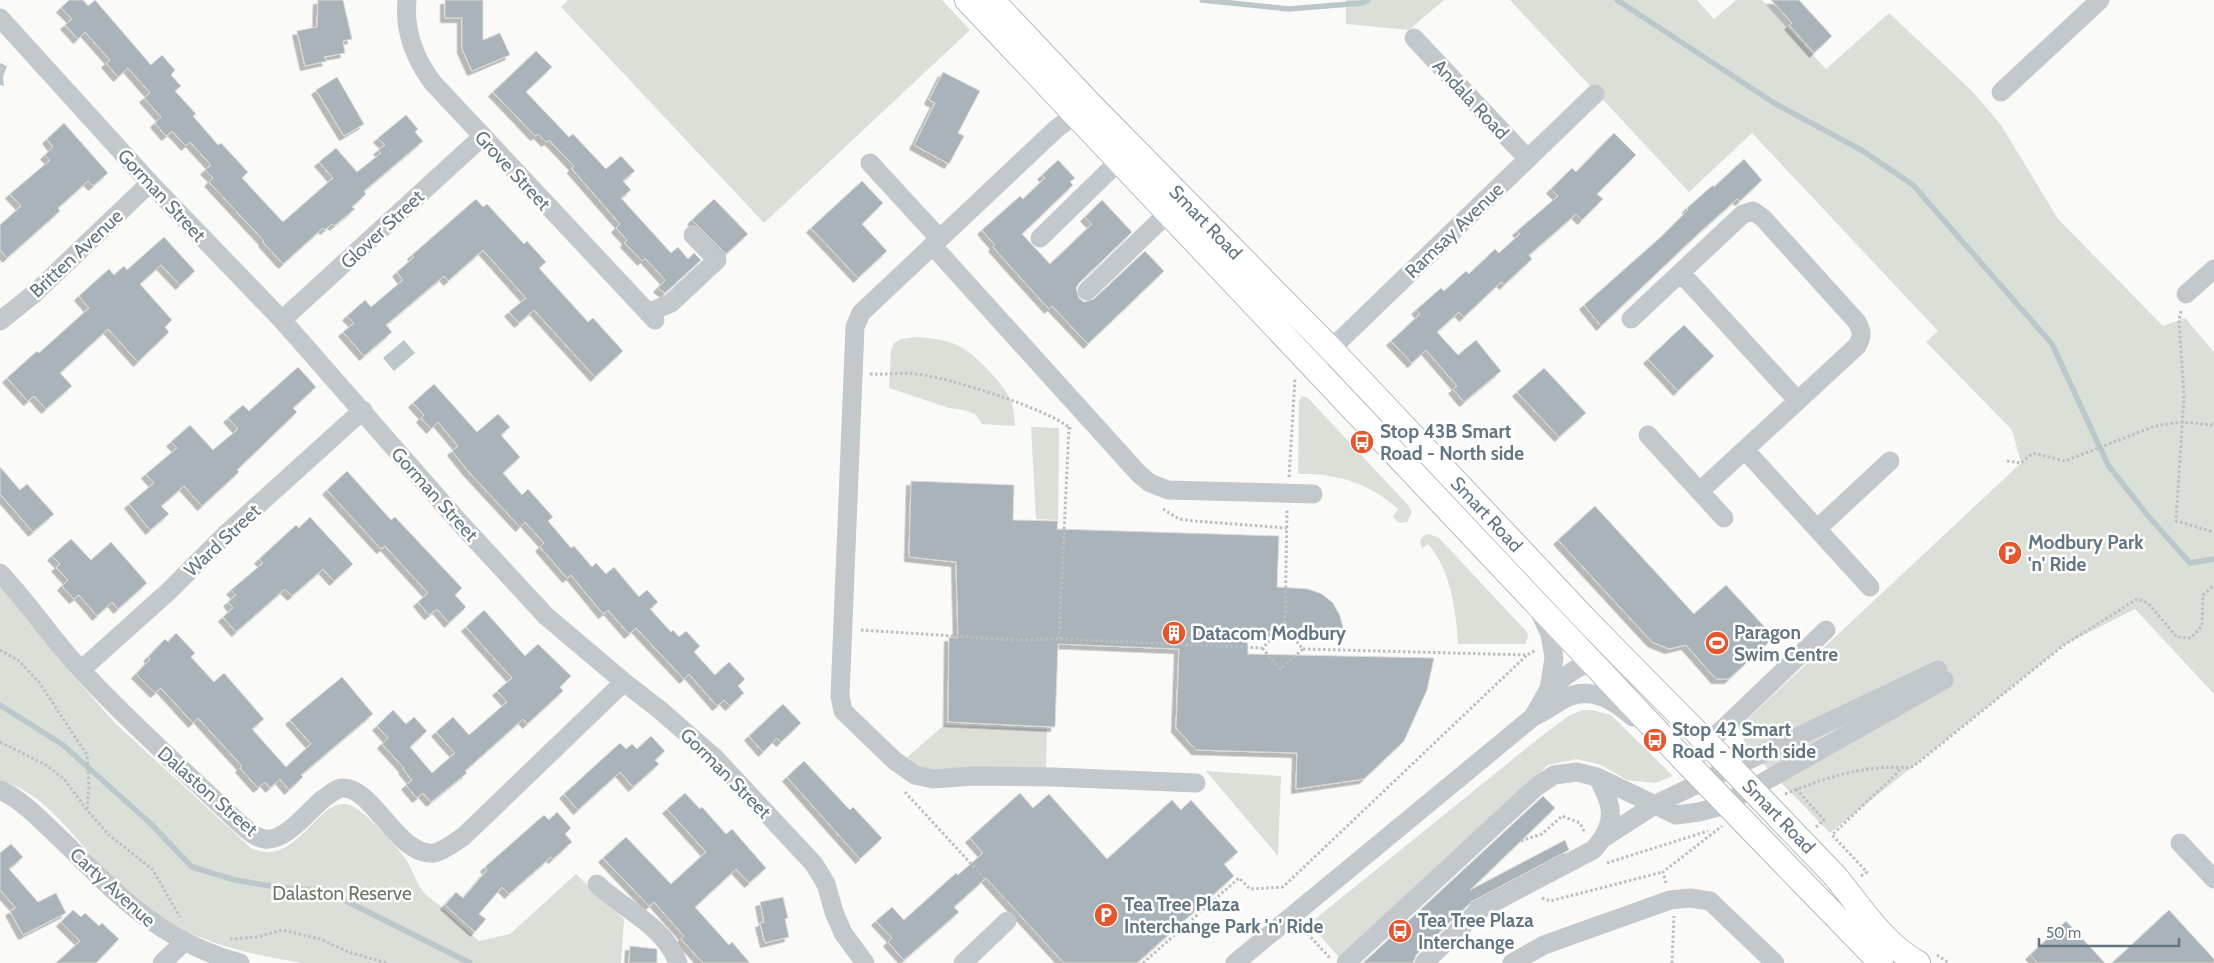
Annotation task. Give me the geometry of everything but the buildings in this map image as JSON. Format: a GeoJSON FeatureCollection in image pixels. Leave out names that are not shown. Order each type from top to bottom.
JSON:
{"type":"FeatureCollection","features":[{"type":"Feature","properties":{"kind":"main road","name":"Smart Road"},"geometry":{"type":"LineString","coordinates":[[966,0],[1331,349],[1587,621],[1802,840],[1835,876],[1885,937],[1918,963]]}},
{"type":"Feature","properties":{"kind":"main road","name":"Smart Road"},"geometry":{"type":"LineString","coordinates":[[992,0],[1082,109],[1118,162],[1312,364],[1811,892],[1881,963]]}},
{"type":"Feature","properties":{"kind":"street","name":"Grove Street"},"geometry":{"type":"LineString","coordinates":[[407,0],[408,26],[419,62],[433,83],[651,317],[671,303],[717,260],[693,235]]}},
{"type":"Feature","properties":{"kind":"street"},"geometry":{"type":"LineString","coordinates":[[2001,92],[2100,0]]}},
{"type":"Feature","properties":{"kind":"street","name":"Gorman Street"},"geometry":{"type":"LineString","coordinates":[[0,18],[150,183],[282,320],[363,410],[460,523],[546,616],[715,758],[814,864],[826,884],[834,912],[843,932],[857,954],[866,963]]}},
{"type":"Feature","properties":{"kind":"street","name":"Andala Road"},"geometry":{"type":"LineString","coordinates":[[1414,38],[1528,159]]}},
{"type":"Feature","properties":{"kind":"street","name":"Ramsay Avenue"},"geometry":{"type":"LineString","coordinates":[[1312,364],[1331,349],[1595,94]]}},
{"type":"Feature","properties":{"kind":"street"},"geometry":{"type":"LineString","coordinates":[[1082,109],[935,242],[861,313],[855,327],[840,696],[843,711],[914,775],[933,779],[974,776],[1053,776],[1196,783]]}},
{"type":"Feature","properties":{"kind":"street","name":"Glover Street"},"geometry":{"type":"LineString","coordinates":[[282,320],[482,137]]}},
{"type":"Feature","properties":{"kind":"street"},"geometry":{"type":"LineString","coordinates":[[1040,238],[1118,162]]}},
{"type":"Feature","properties":{"kind":"street"},"geometry":{"type":"LineString","coordinates":[[870,164],[935,242],[1139,474],[1150,483],[1168,490],[1313,494]]}},
{"type":"Feature","properties":{"kind":"street","name":"Britten Avenue"},"geometry":{"type":"LineString","coordinates":[[0,320],[34,293],[150,183]]}},
{"type":"Feature","properties":{"kind":"street"},"geometry":{"type":"LineString","coordinates":[[1631,319],[1743,214],[1753,211],[1762,218],[1857,322],[1862,331],[1861,339],[1857,346],[1700,491]]}},
{"type":"Feature","properties":{"kind":"street"},"geometry":{"type":"LineString","coordinates":[[1087,291],[1168,213]]}},
{"type":"Feature","properties":{"kind":"street"},"geometry":{"type":"LineString","coordinates":[[2186,294],[2214,268]]}},
{"type":"Feature","properties":{"kind":"street"},"geometry":{"type":"LineString","coordinates":[[1681,273],[1798,401]]}},
{"type":"Feature","properties":{"kind":"street","name":"Ward Street"},"geometry":{"type":"LineString","coordinates":[[81,670],[169,591],[227,533],[363,410]]}},
{"type":"Feature","properties":{"kind":"street"},"geometry":{"type":"LineString","coordinates":[[1648,435],[1724,518]]}},
{"type":"Feature","properties":{"kind":"street"},"geometry":{"type":"LineString","coordinates":[[1746,450],[1870,587]]}},
{"type":"Feature","properties":{"kind":"street"},"geometry":{"type":"LineString","coordinates":[[1817,529],[1890,461]]}},
{"type":"Feature","properties":{"kind":"street"},"geometry":{"type":"LineString","coordinates":[[1494,558],[1539,611],[1550,634],[1554,658],[1549,689],[1533,717]]}},
{"type":"Feature","properties":{"kind":"street","name":"Dalaston Street"},"geometry":{"type":"LineString","coordinates":[[0,573],[20,594],[81,670],[123,714],[256,836],[265,839],[284,834],[331,793],[343,788],[354,790],[400,837],[420,852],[435,853],[464,836],[624,682]]}},
{"type":"Feature","properties":{"kind":"street"},"geometry":{"type":"LineString","coordinates":[[1570,696],[1592,660],[1597,643],[1587,621]]}},
{"type":"Feature","properties":{"kind":"street"},"geometry":{"type":"LineString","coordinates":[[1236,963],[1533,717],[1570,696],[1592,693],[1616,702],[1690,764],[1713,749],[1826,630]]}},
{"type":"Feature","properties":{"kind":"street"},"geometry":{"type":"LineString","coordinates":[[1549,689],[1576,667],[1592,660],[1610,657],[1637,676],[1670,705]]}},
{"type":"Feature","properties":{"kind":"street"},"geometry":{"type":"LineString","coordinates":[[1346,963],[1536,787],[1554,775],[1577,772],[1597,777],[1656,804],[1676,815],[1698,812],[1721,806],[1941,675],[1656,804],[1596,838]]}},
{"type":"Feature","properties":{"kind":"street"},"geometry":{"type":"LineString","coordinates":[[1424,963],[1479,910],[1593,850],[1596,838],[1611,815],[1607,794],[1597,777]]}},
{"type":"Feature","properties":{"kind":"street","name":"Carty Avenue"},"geometry":{"type":"LineString","coordinates":[[0,790],[21,801],[117,895],[143,916],[184,942],[240,963]]}},
{"type":"Feature","properties":{"kind":"street"},"geometry":{"type":"LineString","coordinates":[[2180,843],[2214,879]]}},
{"type":"Feature","properties":{"kind":"street"},"geometry":{"type":"LineString","coordinates":[[597,884],[661,934],[674,953],[678,963]]}},
{"type":"Feature","properties":{"kind":"street"},"geometry":{"type":"LineString","coordinates":[[1811,892],[1864,963]]}},
{"type":"Feature","properties":{"kind":"street"},"geometry":{"type":"LineString","coordinates":[[1512,963],[1544,946],[1670,900],[1690,898],[1710,901],[1775,963]]}},
{"type":"Feature","properties":{"kind":"street"},"geometry":{"type":"LineString","coordinates":[[963,963],[1012,915]]}},
{"type":"Feature","properties":{"kind":"street"},"geometry":{"type":"LineString","coordinates":[[1250,963],[1264,939]]}},
{"type":"Feature","properties":{"kind":"street"},"geometry":{"type":"LineString","coordinates":[[162,963],[184,942]]}},
{"type":"Feature","properties":{"kind":"path"},"geometry":{"type":"LineString","coordinates":[[2186,294],[2179,320],[2184,396],[2176,521],[2214,532]]}},
{"type":"Feature","properties":{"kind":"path"},"geometry":{"type":"LineString","coordinates":[[853,372],[929,376],[1021,405],[1069,427],[1075,434]]}},
{"type":"Feature","properties":{"kind":"path"},"geometry":{"type":"LineString","coordinates":[[2007,461],[2021,463],[2032,453],[2065,461],[2155,426],[2181,422],[2214,425]]}},
{"type":"Feature","properties":{"kind":"path"},"geometry":{"type":"LineString","coordinates":[[1059,639],[1069,427]]}},
{"type":"Feature","properties":{"kind":"path"},"geometry":{"type":"LineString","coordinates":[[1159,506],[1179,519],[1287,528]]}},
{"type":"Feature","properties":{"kind":"path"},"geometry":{"type":"LineString","coordinates":[[1779,796],[1847,772],[1873,768],[1909,768],[1914,766],[2052,654],[2137,599],[2148,603],[2177,637],[2191,638],[2202,626],[2203,595],[2214,585]]}},
{"type":"Feature","properties":{"kind":"path"},"geometry":{"type":"LineString","coordinates":[[843,629],[1016,640],[1059,639],[1262,648],[1285,628],[1303,649]]}},
{"type":"Feature","properties":{"kind":"path"},"geometry":{"type":"LineString","coordinates":[[1262,648],[1280,668],[1303,649],[1527,655]]}},
{"type":"Feature","properties":{"kind":"path"},"geometry":{"type":"LineString","coordinates":[[1143,963],[1149,955],[1239,878],[1250,889],[1283,887],[1527,655],[1538,649]]}},
{"type":"Feature","properties":{"kind":"path"},"geometry":{"type":"LineString","coordinates":[[0,650],[18,660],[39,682],[87,755],[89,786],[87,810]]}},
{"type":"Feature","properties":{"kind":"path"},"geometry":{"type":"LineString","coordinates":[[0,742],[46,765],[64,779],[109,835],[152,870],[182,920]]}},
{"type":"Feature","properties":{"kind":"path"},"geometry":{"type":"LineString","coordinates":[[903,767],[902,789],[1012,915],[1061,963]]}},
{"type":"Feature","properties":{"kind":"path"},"geometry":{"type":"LineString","coordinates":[[1860,878],[1867,872],[1832,835],[1896,774],[1900,767]]}},
{"type":"Feature","properties":{"kind":"path"},"geometry":{"type":"LineString","coordinates":[[1796,789],[1824,820],[1814,829]]}},
{"type":"Feature","properties":{"kind":"path"},"geometry":{"type":"LineString","coordinates":[[1521,841],[1542,834],[1562,816],[1580,823],[1596,838]]}},
{"type":"Feature","properties":{"kind":"path"},"geometry":{"type":"LineString","coordinates":[[1542,899],[1550,901],[1663,872],[1730,821]]}},
{"type":"Feature","properties":{"kind":"path"},"geometry":{"type":"LineString","coordinates":[[1601,864],[1723,826]]}},
{"type":"Feature","properties":{"kind":"path"},"geometry":{"type":"LineString","coordinates":[[1663,872],[1674,915],[1672,963]]}},
{"type":"Feature","properties":{"kind":"path"},"geometry":{"type":"LineString","coordinates":[[1536,902],[1550,894]]}},
{"type":"Feature","properties":{"kind":"path"},"geometry":{"type":"LineString","coordinates":[[227,940],[257,938],[282,930],[320,939],[351,952],[388,963]]}},
{"type":"Feature","properties":{"kind":"green space"},"geometry":{"type":"Polygon","coordinates":[[[568,0],[942,0],[970,30],[764,223],[561,7],[568,0]]]}},
{"type":"Feature","properties":{"kind":"green space"},"geometry":{"type":"Polygon","coordinates":[[[1346,0],[1444,0],[1409,30],[1346,24],[1346,0]]]}},
{"type":"Feature","properties":{"kind":"green space"},"geometry":{"type":"Polygon","coordinates":[[[1510,0],[1697,0],[1714,19],[1736,0],[1762,0],[1826,69],[1889,13],[1972,91],[2001,125],[2058,219],[2163,326],[2185,318],[2214,352],[2214,694],[2135,609],[2064,645],[1830,833],[1746,746],[1739,727],[2021,463],[2012,430],[1926,342],[1938,331],[1752,133],[1689,192],[1510,0]]]}},
{"type":"Feature","properties":{"kind":"green space"},"geometry":{"type":"Polygon","coordinates":[[[917,337],[952,343],[975,358],[991,373],[1008,395],[1013,406],[1015,426],[982,424],[975,414],[949,408],[889,388],[891,351],[894,343],[901,339],[917,337]]]}},
{"type":"Feature","properties":{"kind":"green space"},"geometry":{"type":"Polygon","coordinates":[[[1302,396],[1308,398],[1408,505],[1412,512],[1407,522],[1399,523],[1393,517],[1398,509],[1376,492],[1364,486],[1326,475],[1298,474],[1299,401],[1302,396]]]}},
{"type":"Feature","properties":{"kind":"green space"},"geometry":{"type":"Polygon","coordinates":[[[1031,427],[1059,428],[1058,520],[1036,519],[1031,427]]]}},
{"type":"Feature","properties":{"kind":"green space"},"geometry":{"type":"Polygon","coordinates":[[[1429,534],[1439,538],[1527,632],[1528,636],[1525,644],[1458,644],[1454,605],[1447,578],[1436,554],[1428,544],[1422,548],[1420,543],[1424,536],[1429,534]]]}},
{"type":"Feature","properties":{"kind":"green space","name":"Dalaston Reserve"},"geometry":{"type":"Polygon","coordinates":[[[0,583],[62,663],[115,723],[251,848],[267,852],[282,849],[295,841],[329,809],[340,804],[352,806],[374,823],[398,849],[408,863],[422,890],[479,941],[510,934],[576,874],[624,919],[621,963],[302,963],[226,947],[176,926],[139,901],[116,881],[48,808],[22,789],[0,781],[0,583]]]}},
{"type":"Feature","properties":{"kind":"green space"},"geometry":{"type":"Polygon","coordinates":[[[1583,710],[1592,710],[1611,715],[1673,776],[1655,783],[1627,780],[1601,765],[1577,759],[1548,765],[1340,958],[1309,924],[1544,734],[1570,715],[1583,710]]]}},
{"type":"Feature","properties":{"kind":"green space"},"geometry":{"type":"Polygon","coordinates":[[[944,725],[1047,729],[1046,771],[936,772],[903,761],[944,725]]]}},
{"type":"Feature","properties":{"kind":"green space"},"geometry":{"type":"Polygon","coordinates":[[[1206,771],[1281,776],[1278,856],[1206,771]]]}},
{"type":"Feature","properties":{"kind":"shaded area"},"geometry":{"type":"Polygon","coordinates":[[[0,63],[7,66],[3,77],[4,86],[0,85],[0,63]]]}},
{"type":"Feature","properties":{"kind":"shaded area"},"geometry":{"type":"Polygon","coordinates":[[[404,340],[415,353],[394,371],[383,358],[404,340]]]}},
{"type":"Feature","properties":{"kind":"waterway"},"geometry":{"type":"LineString","coordinates":[[1202,0],[1289,9],[1362,3],[1368,0]]}},
{"type":"Feature","properties":{"kind":"waterway"},"geometry":{"type":"LineString","coordinates":[[1617,0],[1774,103],[1863,151],[1913,185],[2052,344],[2108,465],[2149,517],[2190,563],[2214,559]]}},
{"type":"Feature","properties":{"kind":"waterway"},"geometry":{"type":"LineString","coordinates":[[0,705],[63,745],[150,823],[192,867],[235,880],[281,888],[324,890],[470,963]]}},
{"type":"Feature","properties":{"kind":"place","name":"Stop 43B Smart Road - North side"},"geometry":{"type":"Point","coordinates":[1362,442]}},
{"type":"Feature","properties":{"kind":"place","name":"Modbury Park 'n' Ride"},"geometry":{"type":"Point","coordinates":[2010,553]}},
{"type":"Feature","properties":{"kind":"place","name":"Datacom Modbury"},"geometry":{"type":"Point","coordinates":[1174,633]}},
{"type":"Feature","properties":{"kind":"place","name":"Paragon Swim Centre"},"geometry":{"type":"Point","coordinates":[1717,643]}},
{"type":"Feature","properties":{"kind":"place","name":"Stop 42 Smart Road - North side"},"geometry":{"type":"Point","coordinates":[1655,740]}},
{"type":"Feature","properties":{"kind":"place","name":"Tea Tree Plaza Interchange Park 'n' Ride"},"geometry":{"type":"Point","coordinates":[1106,915]}},
{"type":"Feature","properties":{"kind":"place","name":"Tea Tree Plaza Interchange"},"geometry":{"type":"Point","coordinates":[1400,931]}}]}
